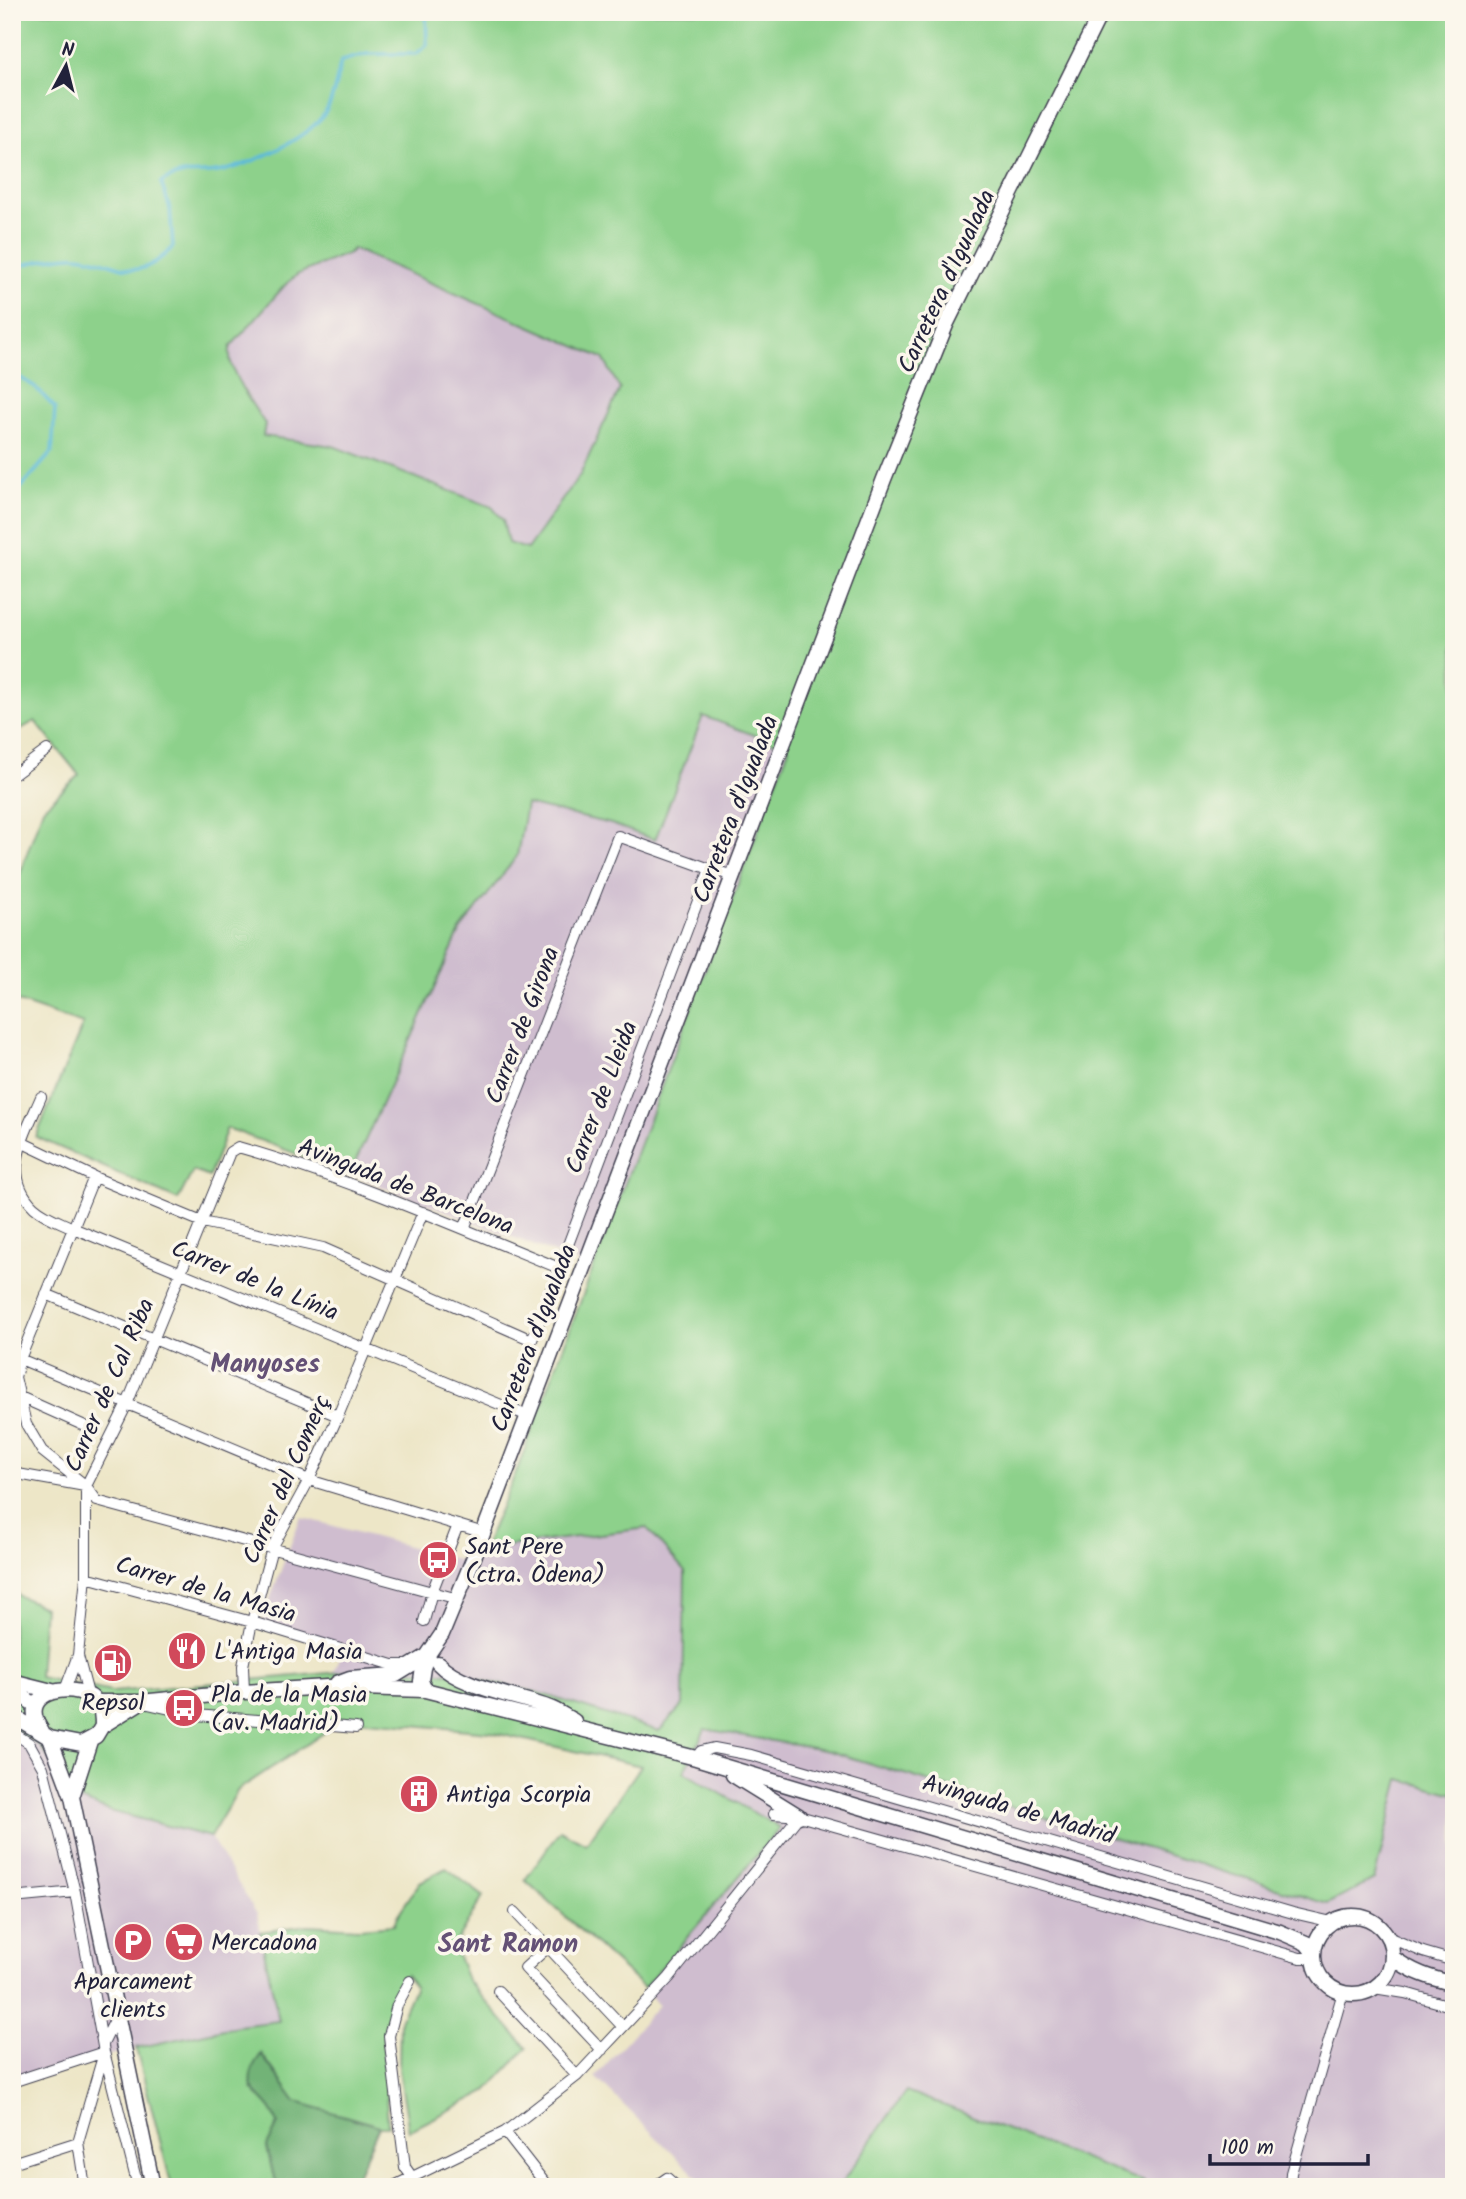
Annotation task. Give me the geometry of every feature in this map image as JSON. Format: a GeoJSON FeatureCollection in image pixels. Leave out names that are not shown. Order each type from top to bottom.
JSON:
{"type":"FeatureCollection","features":[{"type":"Feature","properties":{"kind":"street","name":"Carretera d'Igualada"},"geometry":{"type":"LineString","coordinates":[[425,1690],[432,1680],[425,1662],[442,1634],[484,1533],[884,479],[946,325],[1101,12]]}},
{"type":"Feature","properties":{"kind":"street"},"geometry":{"type":"LineString","coordinates":[[12,776],[47,750]]}},
{"type":"Feature","properties":{"kind":"street","name":"Carrer de Girona"},"geometry":{"type":"LineString","coordinates":[[464,1229],[618,836],[710,869]]}},
{"type":"Feature","properties":{"kind":"street"},"geometry":{"type":"LineString","coordinates":[[710,869],[734,876]]}},
{"type":"Feature","properties":{"kind":"street","name":"Carrer de Lleida"},"geometry":{"type":"LineString","coordinates":[[395,1280],[531,1340],[710,869]]}},
{"type":"Feature","properties":{"kind":"street","name":"Carrer de la Línia"},"geometry":{"type":"LineString","coordinates":[[41,1097],[15,1160],[15,1178],[23,1195],[36,1209],[74,1228],[528,1416]]}},
{"type":"Feature","properties":{"kind":"street"},"geometry":{"type":"LineString","coordinates":[[21,1142],[94,1177],[202,1222],[323,1248],[395,1280]]}},
{"type":"Feature","properties":{"kind":"street","name":"Avinguda de Barcelona"},"geometry":{"type":"LineString","coordinates":[[238,1147],[271,1156],[423,1212],[559,1268]]}},
{"type":"Feature","properties":{"kind":"street","name":"Carrer de Cal Riba"},"geometry":{"type":"LineString","coordinates":[[58,1691],[78,1655],[86,1577],[86,1486],[127,1404],[230,1152],[238,1147]]}},
{"type":"Feature","properties":{"kind":"street"},"geometry":{"type":"LineString","coordinates":[[94,1177],[15,1377],[26,1424],[42,1451],[86,1486],[97,1501],[458,1599]]}},
{"type":"Feature","properties":{"kind":"street","name":"Carrer del Comerç"},"geometry":{"type":"LineString","coordinates":[[244,1692],[243,1666],[272,1548],[309,1480],[338,1416],[423,1212]]}},
{"type":"Feature","properties":{"kind":"street"},"geometry":{"type":"LineString","coordinates":[[46,1294],[338,1416]]}},
{"type":"Feature","properties":{"kind":"street"},"geometry":{"type":"LineString","coordinates":[[20,1359],[309,1480],[484,1533]]}},
{"type":"Feature","properties":{"kind":"street"},"geometry":{"type":"LineString","coordinates":[[18,1396],[85,1426]]}},
{"type":"Feature","properties":{"kind":"street"},"geometry":{"type":"LineString","coordinates":[[12,1473],[86,1486]]}},
{"type":"Feature","properties":{"kind":"street"},"geometry":{"type":"LineString","coordinates":[[424,1621],[432,1592],[458,1525]]}},
{"type":"Feature","properties":{"kind":"street","name":"Carrer de la Masia"},"geometry":{"type":"LineString","coordinates":[[86,1577],[252,1622],[393,1665],[425,1662]]}},
{"type":"Feature","properties":{"kind":"street","name":"Carrer de Cal Riba"},"geometry":{"type":"LineString","coordinates":[[78,1655],[92,1698]]}},
{"type":"Feature","properties":{"kind":"street"},"geometry":{"type":"LineString","coordinates":[[72,1797],[90,1741],[102,1726],[140,1702],[327,1687],[350,1678],[396,1675],[425,1662],[460,1679],[553,1709],[587,1729]]}},
{"type":"Feature","properties":{"kind":"street"},"geometry":{"type":"LineString","coordinates":[[12,1681],[92,1698],[140,1702],[196,1715],[356,1728]]}},
{"type":"Feature","properties":{"kind":"street","name":"Avinguda de Madrid"},"geometry":{"type":"LineString","coordinates":[[327,1687],[425,1690],[696,1758],[1280,1932],[1306,1943],[1314,1955]]}},
{"type":"Feature","properties":{"kind":"street"},"geometry":{"type":"LineString","coordinates":[[12,1689],[34,1709],[36,1722],[46,1735],[72,1797],[153,2187]]}},
{"type":"Feature","properties":{"kind":"street"},"geometry":{"type":"LineString","coordinates":[[34,1709],[42,1696],[58,1691]]}},
{"type":"Feature","properties":{"kind":"street"},"geometry":{"type":"LineString","coordinates":[[92,1698],[101,1712],[102,1726]]}},
{"type":"Feature","properties":{"kind":"street"},"geometry":{"type":"LineString","coordinates":[[12,1706],[34,1709]]}},
{"type":"Feature","properties":{"kind":"street"},"geometry":{"type":"LineString","coordinates":[[12,1715],[46,1735],[69,1744],[90,1741]]}},
{"type":"Feature","properties":{"kind":"street"},"geometry":{"type":"LineString","coordinates":[[12,1732],[29,1743],[38,1755],[57,1821],[75,1892],[103,2048],[138,2187]]}},
{"type":"Feature","properties":{"kind":"street","name":"Avinguda de Madrid"},"geometry":{"type":"LineString","coordinates":[[696,1758],[701,1751],[713,1748],[751,1755],[1293,1913],[1327,1927]]}},
{"type":"Feature","properties":{"kind":"street"},"geometry":{"type":"LineString","coordinates":[[717,1765],[799,1815]]}},
{"type":"Feature","properties":{"kind":"street"},"geometry":{"type":"LineString","coordinates":[[774,1814],[799,1815],[1300,1958],[1314,1955]]}},
{"type":"Feature","properties":{"kind":"street"},"geometry":{"type":"LineString","coordinates":[[392,2187],[505,2132],[577,2076],[669,1978],[799,1815]]}},
{"type":"Feature","properties":{"kind":"street"},"geometry":{"type":"LineString","coordinates":[[57,1821],[75,1819]]}},
{"type":"Feature","properties":{"kind":"street"},"geometry":{"type":"LineString","coordinates":[[12,1898],[75,1892]]}},
{"type":"Feature","properties":{"kind":"street"},"geometry":{"type":"LineString","coordinates":[[515,1912],[623,2027]]}},
{"type":"Feature","properties":{"kind":"street"},"geometry":{"type":"LineString","coordinates":[[1379,1984],[1390,1969],[1392,1957],[1388,1937],[1380,1927],[1364,1917],[1351,1916],[1327,1927],[1314,1955],[1316,1967],[1326,1983],[1343,1992],[1359,1993],[1402,1975],[1423,1975]]}},
{"type":"Feature","properties":{"kind":"street","name":"Avinguda de Madrid"},"geometry":{"type":"LineString","coordinates":[[1280,1932],[1309,1934],[1327,1927]]}},
{"type":"Feature","properties":{"kind":"street"},"geometry":{"type":"LineString","coordinates":[[1388,1937],[1423,1952],[1454,1961]]}},
{"type":"Feature","properties":{"kind":"street"},"geometry":{"type":"LineString","coordinates":[[548,1947],[525,1968],[602,2050]]}},
{"type":"Feature","properties":{"kind":"street"},"geometry":{"type":"LineString","coordinates":[[1392,1957],[1423,1975],[1454,1984]]}},
{"type":"Feature","properties":{"kind":"street"},"geometry":{"type":"LineString","coordinates":[[410,1982],[397,2005],[389,2036],[405,2167],[419,2187]]}},
{"type":"Feature","properties":{"kind":"street"},"geometry":{"type":"LineString","coordinates":[[1379,1984],[1454,2007]]}},
{"type":"Feature","properties":{"kind":"street"},"geometry":{"type":"LineString","coordinates":[[498,1991],[577,2076]]}},
{"type":"Feature","properties":{"kind":"street"},"geometry":{"type":"LineString","coordinates":[[1290,2187],[1290,2177],[1343,1992]]}},
{"type":"Feature","properties":{"kind":"street"},"geometry":{"type":"LineString","coordinates":[[85,2187],[78,2142],[103,2048],[117,2016]]}},
{"type":"Feature","properties":{"kind":"street"},"geometry":{"type":"LineString","coordinates":[[12,2082],[103,2048]]}},
{"type":"Feature","properties":{"kind":"street"},"geometry":{"type":"LineString","coordinates":[[505,2132],[548,2187]]}},
{"type":"Feature","properties":{"kind":"street"},"geometry":{"type":"LineString","coordinates":[[12,2163],[78,2142]]}},
{"type":"Feature","properties":{"kind":"street"},"geometry":{"type":"LineString","coordinates":[[654,2187],[667,2178],[677,2187]]}},
{"type":"Feature","properties":{"kind":"shaded area"},"geometry":{"type":"Polygon","coordinates":[[[353,249],[603,358],[620,389],[580,475],[527,550],[508,544],[503,520],[262,436],[258,413],[234,372],[230,359],[231,346],[298,274],[343,256],[353,249]]]}},
{"type":"Feature","properties":{"kind":"shaded area"},"geometry":{"type":"Polygon","coordinates":[[[703,715],[789,748],[592,1268],[350,1174],[460,931],[517,856],[526,803],[611,824],[655,840],[703,715]]]}},
{"type":"Feature","properties":{"kind":"shaded area"},"geometry":{"type":"Polygon","coordinates":[[[301,1517],[466,1562],[483,1549],[647,1528],[685,1572],[683,1705],[660,1731],[536,1692],[448,1673],[386,1669],[334,1672],[345,1646],[262,1620],[301,1517]]]}},
{"type":"Feature","properties":{"kind":"shaded area"},"geometry":{"type":"Polygon","coordinates":[[[705,1729],[829,1751],[1327,1904],[1374,1880],[1400,1778],[1454,1794],[1454,2187],[1142,2187],[1144,2182],[906,2091],[839,2187],[707,2187],[595,2077],[658,2005],[644,1988],[780,1828],[684,1772],[705,1729]]]}},
{"type":"Feature","properties":{"kind":"shaded area"},"geometry":{"type":"Polygon","coordinates":[[[12,1731],[39,1745],[80,1800],[113,1812],[210,1837],[257,1914],[279,2021],[238,2026],[12,2077],[12,1731]]]}},
{"type":"Feature","properties":{"kind":"green space"},"geometry":{"type":"Polygon","coordinates":[[[12,12],[1454,12],[1454,1794],[1400,1779],[1374,1880],[1328,1904],[829,1751],[705,1729],[684,1772],[780,1828],[644,1988],[525,1880],[560,1830],[586,1844],[641,1766],[490,1732],[345,1719],[238,1790],[210,1837],[113,1812],[80,1800],[39,1745],[12,1731],[12,1589],[19,1596],[44,1607],[39,1677],[112,1692],[386,1668],[448,1673],[536,1692],[659,1731],[683,1705],[685,1572],[647,1528],[483,1549],[517,1470],[789,748],[703,716],[655,840],[611,824],[526,804],[517,856],[460,931],[350,1174],[227,1128],[209,1177],[193,1171],[178,1200],[36,1137],[83,1024],[12,1000],[12,896],[43,808],[79,775],[35,721],[12,734],[12,12]],[[353,249],[298,274],[286,284],[231,346],[230,354],[235,375],[265,424],[263,436],[333,446],[492,507],[503,520],[508,543],[527,549],[580,475],[620,389],[603,358],[353,249]]]}},
{"type":"Feature","properties":{"kind":"green space"},"geometry":{"type":"Polygon","coordinates":[[[446,1868],[483,1896],[454,1946],[467,1980],[527,2048],[487,2091],[409,2131],[399,2070],[400,2020],[415,1986],[406,1975],[391,2004],[383,2042],[388,2126],[379,2126],[296,2102],[262,2054],[252,2089],[274,2111],[278,2124],[267,2147],[279,2187],[172,2187],[136,2048],[238,2026],[279,2021],[260,1932],[308,1925],[359,1928],[394,1925],[420,1882],[446,1868]]]}},
{"type":"Feature","properties":{"kind":"green space"},"geometry":{"type":"Polygon","coordinates":[[[261,2054],[296,2102],[379,2126],[352,2187],[279,2187],[273,2174],[267,2146],[278,2124],[273,2113],[255,2092],[250,2078],[261,2054]]]}},
{"type":"Feature","properties":{"kind":"green space"},"geometry":{"type":"Polygon","coordinates":[[[906,2091],[1144,2182],[1142,2187],[839,2187],[906,2091]]]}},
{"type":"Feature","properties":{"kind":"waterway"},"geometry":{"type":"LineString","coordinates":[[12,267],[78,256],[127,269],[137,269],[159,259],[173,247],[170,208],[161,183],[176,176],[235,168],[264,156],[306,132],[328,107],[341,61],[367,54],[416,54],[427,45],[426,12]]}},
{"type":"Feature","properties":{"kind":"waterway"},"geometry":{"type":"LineString","coordinates":[[12,373],[34,386],[55,408],[52,452],[12,498]]}},
{"type":"Feature","properties":{"kind":"place","name":"Sant Pere (ctra. Òdena)"},"geometry":{"type":"Point","coordinates":[438,1560]}},
{"type":"Feature","properties":{"kind":"place","name":"L'Antiga Masia"},"geometry":{"type":"Point","coordinates":[187,1651]}},
{"type":"Feature","properties":{"kind":"place","name":"Repsol"},"geometry":{"type":"Point","coordinates":[113,1663]}},
{"type":"Feature","properties":{"kind":"place","name":"Pla de la Masia (av. Madrid)"},"geometry":{"type":"Point","coordinates":[184,1708]}},
{"type":"Feature","properties":{"kind":"place","name":"Antiga Scorpia"},"geometry":{"type":"Point","coordinates":[419,1794]}},
{"type":"Feature","properties":{"kind":"place","name":"Aparcament clients"},"geometry":{"type":"Point","coordinates":[133,1942]}},
{"type":"Feature","properties":{"kind":"place","name":"Mercadona"},"geometry":{"type":"Point","coordinates":[184,1942]}},
{"type":"Feature","properties":{"kind":"district","name":"Manyoses"},"geometry":{"type":"Point","coordinates":[265,1363]}},
{"type":"Feature","properties":{"kind":"district","name":"Sant Ramon"},"geometry":{"type":"Point","coordinates":[508,1943]}}]}
